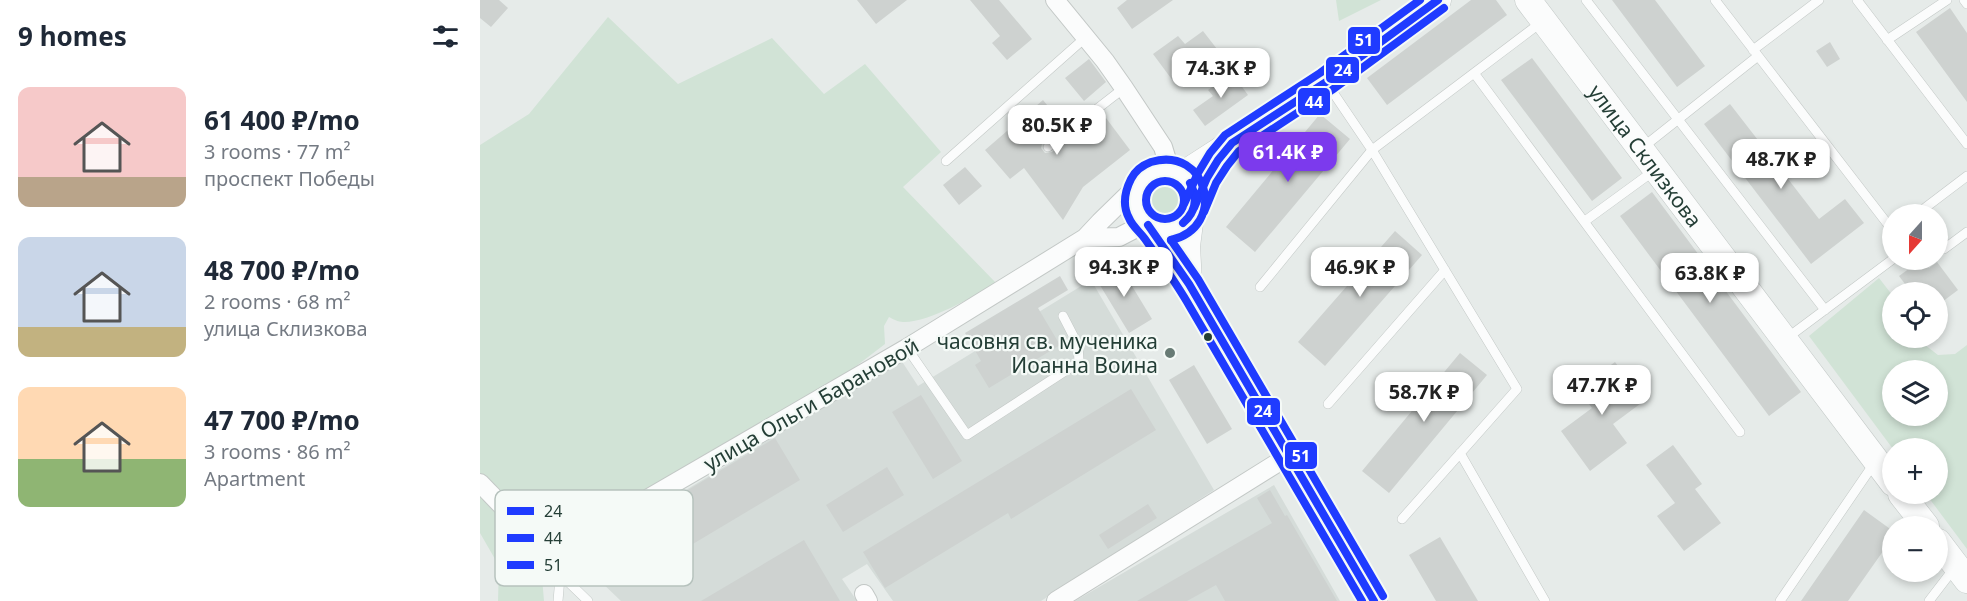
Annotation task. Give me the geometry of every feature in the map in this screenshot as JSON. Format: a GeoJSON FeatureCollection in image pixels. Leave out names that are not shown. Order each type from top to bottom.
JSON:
{"type":"FeatureCollection","features":[{"type":"Feature","properties":{"kind":"street"},"geometry":{"type":"LineString","coordinates":[[1056,0],[1124,88],[1163,147],[1176,172]]}},
{"type":"Feature","properties":{"kind":"street"},"geometry":{"type":"LineString","coordinates":[[1176,172],[1232,143],[1326,82],[1438,0]]}},
{"type":"Feature","properties":{"kind":"street","name":"улица Склизкова"},"geometry":{"type":"LineString","coordinates":[[1528,0],[1882,468]]}},
{"type":"Feature","properties":{"kind":"street"},"geometry":{"type":"LineString","coordinates":[[1085,238],[1119,237],[1147,224],[1158,229],[1172,229],[1181,225],[1192,212],[1218,160],[1232,143]]}},
{"type":"Feature","properties":{"kind":"street"},"geometry":{"type":"LineString","coordinates":[[1189,284],[1187,246],[1194,191],[1188,180],[1176,172],[1160,170],[1150,174],[1139,184],[1135,204],[1138,213],[1189,284],[1374,601]]}},
{"type":"Feature","properties":{"kind":"street","name":"улица Ольги Барановой"},"geometry":{"type":"LineString","coordinates":[[663,490],[907,348],[1085,238],[1139,184]]}},
{"type":"Feature","properties":{"kind":"street"},"geometry":{"type":"LineString","coordinates":[[1056,601],[1290,455]]}},
{"type":"Feature","properties":{"kind":"street"},"geometry":{"type":"LineString","coordinates":[[480,483],[495,498]]}},
{"type":"Feature","properties":{"kind":"street"},"geometry":{"type":"LineString","coordinates":[[1909,504],[1918,516]]}},
{"type":"Feature","properties":{"kind":"street"},"geometry":{"type":"LineString","coordinates":[[1948,555],[1961,573]]}},
{"type":"Feature","properties":{"kind":"lane"},"geometry":{"type":"LineString","coordinates":[[1586,0],[1825,310]]}},
{"type":"Feature","properties":{"kind":"lane"},"geometry":{"type":"LineString","coordinates":[[1715,0],[1882,217]]}},
{"type":"Feature","properties":{"kind":"lane"},"geometry":{"type":"LineString","coordinates":[[1640,150],[1819,0]]}},
{"type":"Feature","properties":{"kind":"lane"},"geometry":{"type":"LineString","coordinates":[[1857,0],[1967,144]]}},
{"type":"Feature","properties":{"kind":"lane"},"geometry":{"type":"LineString","coordinates":[[1887,40],[1947,0]]}},
{"type":"Feature","properties":{"kind":"lane"},"geometry":{"type":"LineString","coordinates":[[1260,287],[1372,150],[1544,20]]}},
{"type":"Feature","properties":{"kind":"lane"},"geometry":{"type":"LineString","coordinates":[[946,161],[1086,37]]}},
{"type":"Feature","properties":{"kind":"lane"},"geometry":{"type":"LineString","coordinates":[[1474,73],[1740,432]]}},
{"type":"Feature","properties":{"kind":"lane"},"geometry":{"type":"LineString","coordinates":[[1326,82],[1372,150],[1517,388],[1402,519]]}},
{"type":"Feature","properties":{"kind":"lane"},"geometry":{"type":"LineString","coordinates":[[1048,147],[1124,88]]}},
{"type":"Feature","properties":{"kind":"lane"},"geometry":{"type":"LineString","coordinates":[[1585,221],[1655,170]]}},
{"type":"Feature","properties":{"kind":"lane"},"geometry":{"type":"LineString","coordinates":[[1930,204],[1967,176]]}},
{"type":"Feature","properties":{"kind":"lane"},"geometry":{"type":"LineString","coordinates":[[1948,246],[1967,232]]}},
{"type":"Feature","properties":{"kind":"lane"},"geometry":{"type":"LineString","coordinates":[[1785,340],[1882,267]]}},
{"type":"Feature","properties":{"kind":"lane"},"geometry":{"type":"LineString","coordinates":[[1328,404],[1445,270]]}},
{"type":"Feature","properties":{"kind":"lane"},"geometry":{"type":"LineString","coordinates":[[907,348],[967,435],[1079,362],[1078,345],[1063,316]]}},
{"type":"Feature","properties":{"kind":"lane"},"geometry":{"type":"LineString","coordinates":[[1460,453],[1545,601]]}},
{"type":"Feature","properties":{"kind":"lane"},"geometry":{"type":"LineString","coordinates":[[1780,601],[1876,460]]}},
{"type":"Feature","properties":{"kind":"lane"},"geometry":{"type":"LineString","coordinates":[[1929,601],[1961,573]]}},
{"type":"Feature","properties":{"kind":"lane"},"geometry":{"type":"LineString","coordinates":[[558,601],[559,586]]}},
{"type":"Feature","properties":{"kind":"lane"},"geometry":{"type":"LineString","coordinates":[[572,586],[588,601]]}},
{"type":"Feature","properties":{"kind":"shaded area"},"geometry":{"type":"Polygon","coordinates":[[[1091,280],[1214,490],[1041,601],[893,601],[867,564],[842,579],[857,601],[621,601],[605,586],[693,586],[693,490],[686,490],[901,360],[918,386],[1091,280]]]}},
{"type":"Feature","properties":{"kind":"shaded area"},"geometry":{"type":"Polygon","coordinates":[[[1274,485],[1340,601],[1075,601],[1274,485]]]}},
{"type":"Feature","properties":{"kind":"green space"},"geometry":{"type":"Polygon","coordinates":[[[1336,0],[1381,0],[1339,21],[1336,0]]]}},
{"type":"Feature","properties":{"kind":"green space"},"geometry":{"type":"Polygon","coordinates":[[[608,17],[678,84],[772,38],[824,94],[865,64],[941,152],[903,187],[997,284],[951,308],[925,318],[903,322],[889,317],[884,326],[885,344],[838,380],[646,490],[497,490],[480,473],[480,145],[529,114],[608,17]]]}},
{"type":"Feature","properties":{"kind":"green space"},"geometry":{"type":"Polygon","coordinates":[[[1165,185],[1175,189],[1179,199],[1175,209],[1165,213],[1155,209],[1151,199],[1155,189],[1165,185]]]}},
{"type":"Feature","properties":{"kind":"green space"},"geometry":{"type":"Polygon","coordinates":[[[1879,278],[1882,282],[1882,348],[1929,348],[1938,355],[1955,354],[1967,345],[1967,549],[1948,524],[1948,516],[1942,516],[1933,504],[1948,504],[1948,438],[1885,438],[1809,336],[1879,278]]]}},
{"type":"Feature","properties":{"kind":"green space"},"geometry":{"type":"Polygon","coordinates":[[[480,496],[495,510],[495,559],[480,533],[480,496]]]}},
{"type":"Feature","properties":{"kind":"green space"},"geometry":{"type":"Polygon","coordinates":[[[498,586],[543,586],[544,601],[498,601],[498,586]]]}},
{"type":"Feature","properties":{"kind":"building"},"geometry":{"type":"Polygon","coordinates":[[[480,0],[499,0],[508,8],[491,27],[480,18],[480,0]]]}},
{"type":"Feature","properties":{"kind":"building"},"geometry":{"type":"Polygon","coordinates":[[[857,0],[907,0],[876,24],[857,0]]]}},
{"type":"Feature","properties":{"kind":"building"},"geometry":{"type":"Polygon","coordinates":[[[970,0],[999,0],[1032,39],[1007,60],[992,43],[1000,36],[970,0]]]}},
{"type":"Feature","properties":{"kind":"building"},"geometry":{"type":"Polygon","coordinates":[[[1127,0],[1173,0],[1132,29],[1117,8],[1127,0]]]}},
{"type":"Feature","properties":{"kind":"building"},"geometry":{"type":"Polygon","coordinates":[[[1471,0],[1496,0],[1507,15],[1387,105],[1367,78],[1471,0]]]}},
{"type":"Feature","properties":{"kind":"building"},"geometry":{"type":"Polygon","coordinates":[[[1612,0],[1655,0],[1705,66],[1677,87],[1612,0]]]}},
{"type":"Feature","properties":{"kind":"building"},"geometry":{"type":"Polygon","coordinates":[[[1950,8],[1967,33],[1967,102],[1916,32],[1950,8]]]}},
{"type":"Feature","properties":{"kind":"building"},"geometry":{"type":"Polygon","coordinates":[[[1203,31],[1217,49],[1173,81],[1153,54],[1178,36],[1185,44],[1203,31]]]}},
{"type":"Feature","properties":{"kind":"building"},"geometry":{"type":"Polygon","coordinates":[[[1830,42],[1840,59],[1827,67],[1816,51],[1830,42]]]}},
{"type":"Feature","properties":{"kind":"building"},"geometry":{"type":"Polygon","coordinates":[[[1532,58],[1622,178],[1592,201],[1501,80],[1532,58]]]}},
{"type":"Feature","properties":{"kind":"building"},"geometry":{"type":"Polygon","coordinates":[[[1089,59],[1106,82],[1084,101],[1065,78],[1089,59]]]}},
{"type":"Feature","properties":{"kind":"building"},"geometry":{"type":"Polygon","coordinates":[[[1232,73],[1248,95],[1205,126],[1193,110],[1213,96],[1208,90],[1232,73]]]}},
{"type":"Feature","properties":{"kind":"building"},"geometry":{"type":"Polygon","coordinates":[[[1043,100],[1064,126],[1042,144],[1041,148],[1045,153],[1052,152],[1073,136],[1076,141],[1106,118],[1130,150],[1083,187],[1063,220],[1024,168],[1010,179],[985,150],[1043,100]]]}},
{"type":"Feature","properties":{"kind":"building"},"geometry":{"type":"Polygon","coordinates":[[[1730,104],[1819,219],[1845,199],[1864,223],[1811,264],[1704,124],[1730,104]]]}},
{"type":"Feature","properties":{"kind":"building"},"geometry":{"type":"Polygon","coordinates":[[[1320,114],[1350,139],[1255,252],[1226,227],[1320,114]]]}},
{"type":"Feature","properties":{"kind":"building"},"geometry":{"type":"Polygon","coordinates":[[[965,167],[982,186],[959,205],[943,185],[965,167]]]}},
{"type":"Feature","properties":{"kind":"building"},"geometry":{"type":"Polygon","coordinates":[[[1652,192],[1801,392],[1769,416],[1620,216],[1652,192]]]}},
{"type":"Feature","properties":{"kind":"building"},"geometry":{"type":"Polygon","coordinates":[[[1395,231],[1422,255],[1325,366],[1298,342],[1395,231]]]}},
{"type":"Feature","properties":{"kind":"building"},"geometry":{"type":"Polygon","coordinates":[[[1118,263],[1152,319],[1129,333],[1095,277],[1118,263]]]}},
{"type":"Feature","properties":{"kind":"building"},"geometry":{"type":"Polygon","coordinates":[[[1907,270],[1943,270],[1958,290],[1948,298],[1948,282],[1904,282],[1899,276],[1907,270]]]}},
{"type":"Feature","properties":{"kind":"building"},"geometry":{"type":"Polygon","coordinates":[[[1060,276],[1068,290],[1038,308],[1060,345],[989,388],[975,365],[981,361],[965,333],[1060,276]]]}},
{"type":"Feature","properties":{"kind":"building"},"geometry":{"type":"Polygon","coordinates":[[[1460,353],[1487,375],[1389,493],[1362,471],[1460,353]]]}},
{"type":"Feature","properties":{"kind":"building"},"geometry":{"type":"Polygon","coordinates":[[[1615,362],[1644,401],[1613,424],[1627,443],[1590,471],[1561,431],[1592,408],[1578,389],[1615,362]]]}},
{"type":"Feature","properties":{"kind":"building"},"geometry":{"type":"Polygon","coordinates":[[[1194,365],[1232,429],[1207,444],[1169,380],[1194,365]]]}},
{"type":"Feature","properties":{"kind":"building"},"geometry":{"type":"Polygon","coordinates":[[[1131,389],[1156,430],[1011,519],[1008,513],[885,588],[863,552],[1131,389]]]}},
{"type":"Feature","properties":{"kind":"building"},"geometry":{"type":"Polygon","coordinates":[[[921,395],[962,461],[933,479],[892,412],[921,395]]]}},
{"type":"Feature","properties":{"kind":"building"},"geometry":{"type":"Polygon","coordinates":[[[775,438],[800,480],[693,544],[693,490],[688,490],[775,438]]]}},
{"type":"Feature","properties":{"kind":"building"},"geometry":{"type":"Polygon","coordinates":[[[1673,445],[1702,484],[1695,489],[1721,523],[1684,551],[1657,516],[1675,503],[1646,465],[1673,445]]]}},
{"type":"Feature","properties":{"kind":"building"},"geometry":{"type":"Polygon","coordinates":[[[887,467],[904,495],[843,532],[826,505],[887,467]]]}},
{"type":"Feature","properties":{"kind":"building"},"geometry":{"type":"Polygon","coordinates":[[[1270,490],[1337,601],[1225,601],[1216,585],[1187,601],[1137,601],[1272,523],[1257,498],[1270,490]]]}},
{"type":"Feature","properties":{"kind":"building"},"geometry":{"type":"Polygon","coordinates":[[[1148,504],[1157,518],[1108,549],[1099,535],[1148,504]]]}},
{"type":"Feature","properties":{"kind":"building"},"geometry":{"type":"Polygon","coordinates":[[[1864,510],[1882,523],[1882,553],[1848,601],[1801,601],[1864,510]]]}},
{"type":"Feature","properties":{"kind":"building"},"geometry":{"type":"Polygon","coordinates":[[[1440,537],[1478,601],[1436,601],[1409,555],[1440,537]]]}},
{"type":"Feature","properties":{"kind":"building"},"geometry":{"type":"Polygon","coordinates":[[[804,540],[840,601],[701,601],[804,540]]]}},
{"type":"Feature","properties":{"kind":"transit line","name":"51"},"geometry":{"type":"LineString","coordinates":[[1184,204],[1198,173],[1210,153],[1225,135],[1320,73],[1420,0]]}},
{"type":"Feature","properties":{"kind":"transit line","name":"24"},"geometry":{"type":"LineString","coordinates":[[1194,208],[1207,178],[1232,143],[1326,82],[1438,0]]}},
{"type":"Feature","properties":{"kind":"transit line","name":"44"},"geometry":{"type":"LineString","coordinates":[[1204,212],[1216,183],[1239,151],[1332,90],[1444,8]]}},
{"type":"Feature","properties":{"kind":"transit line","name":"44"},"geometry":{"type":"LineString","coordinates":[[1171,240],[1189,232],[1200,220],[1205,205],[1204,190],[1197,176],[1186,165],[1171,160],[1151,162],[1135,173],[1127,188],[1125,203],[1130,221],[1185,298],[1362,601]]}},
{"type":"Feature","properties":{"kind":"transit line","name":"51"},"geometry":{"type":"LineString","coordinates":[[1165,181],[1178,187],[1184,200],[1178,213],[1165,219],[1152,213],[1146,200],[1152,187],[1165,181]]}},
{"type":"Feature","properties":{"kind":"transit line","name":"24"},"geometry":{"type":"LineString","coordinates":[[1183,223],[1191,214],[1195,199],[1190,183]]}},
{"type":"Feature","properties":{"kind":"transit line","name":"24"},"geometry":{"type":"LineString","coordinates":[[1148,225],[1189,284],[1374,601]]}},
{"type":"Feature","properties":{"kind":"transit line","name":"51"},"geometry":{"type":"LineString","coordinates":[[1171,240],[1198,279],[1383,596]]}},
{"type":"Feature","properties":{"kind":"place","name":"часовня св. мученика Иоанна Воина"},"geometry":{"type":"Point","coordinates":[1170,353]}}]}
